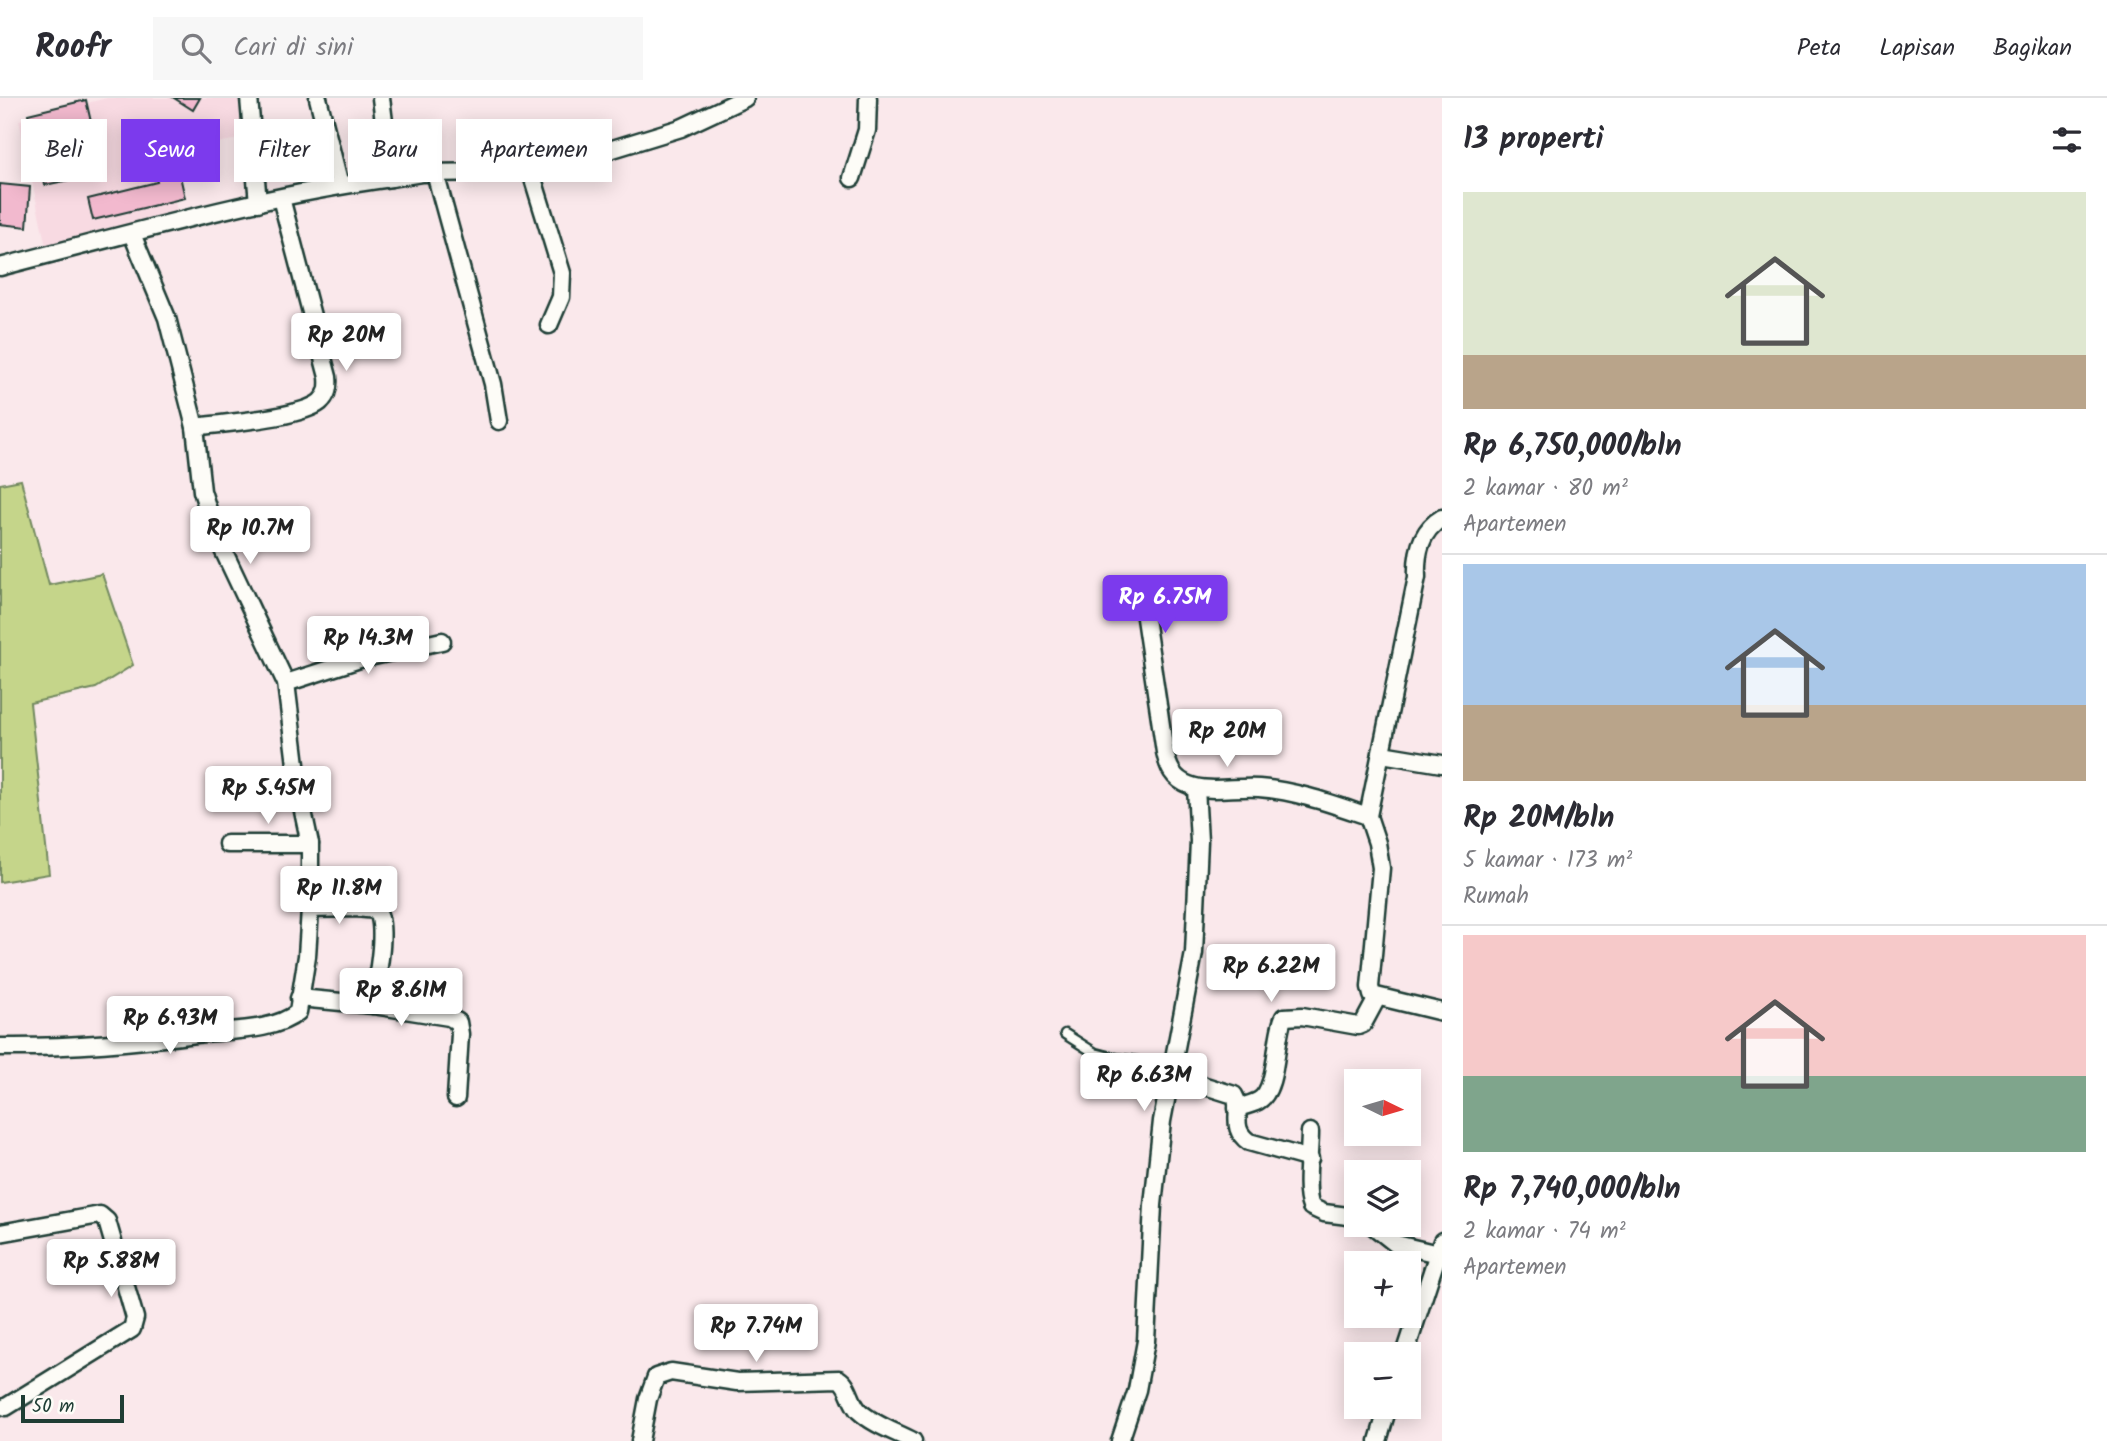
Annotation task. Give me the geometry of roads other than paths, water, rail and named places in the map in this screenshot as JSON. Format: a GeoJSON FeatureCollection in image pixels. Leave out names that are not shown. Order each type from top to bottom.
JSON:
{"type":"FeatureCollection","features":[{"type":"Feature","properties":{"kind":"street"},"geometry":{"type":"LineString","coordinates":[[249,98],[258,203]]}},
{"type":"Feature","properties":{"kind":"street"},"geometry":{"type":"LineString","coordinates":[[318,98],[340,185]]}},
{"type":"Feature","properties":{"kind":"street"},"geometry":{"type":"LineString","coordinates":[[382,98],[384,119]]}},
{"type":"Feature","properties":{"kind":"street"},"geometry":{"type":"LineString","coordinates":[[612,149],[681,128],[745,98]]}},
{"type":"Feature","properties":{"kind":"street"},"geometry":{"type":"LineString","coordinates":[[852,178],[867,130],[868,98]]}},
{"type":"Feature","properties":{"kind":"street"},"geometry":{"type":"LineString","coordinates":[[0,267],[258,203],[362,182]]}},
{"type":"Feature","properties":{"kind":"street"},"geometry":{"type":"LineString","coordinates":[[437,182],[493,384],[499,421]]}},
{"type":"Feature","properties":{"kind":"street"},"geometry":{"type":"LineString","coordinates":[[534,182],[562,273],[561,297],[549,325]]}},
{"type":"Feature","properties":{"kind":"street"},"geometry":{"type":"LineString","coordinates":[[195,428],[294,413],[318,404],[326,396],[328,377],[281,198]]}},
{"type":"Feature","properties":{"kind":"street"},"geometry":{"type":"LineString","coordinates":[[0,1047],[134,1042],[252,1029],[291,1018],[298,1012],[307,956],[310,844],[300,797],[286,682],[216,535],[202,491],[195,428],[167,318],[132,234]]}},
{"type":"Feature","properties":{"kind":"street"},"geometry":{"type":"LineString","coordinates":[[1442,518],[1432,524],[1416,554],[1417,577],[1368,816],[1381,867],[1370,987],[1372,995],[1442,1012]]}},
{"type":"Feature","properties":{"kind":"street"},"geometry":{"type":"LineString","coordinates":[[1144,618],[1168,765],[1172,773],[1185,784],[1196,788],[1257,788],[1284,792],[1311,797],[1368,816]]}},
{"type":"Feature","properties":{"kind":"street"},"geometry":{"type":"LineString","coordinates":[[286,682],[360,659],[442,641]]}},
{"type":"Feature","properties":{"kind":"street"},"geometry":{"type":"LineString","coordinates":[[1382,754],[1442,764]]}},
{"type":"Feature","properties":{"kind":"street"},"geometry":{"type":"LineString","coordinates":[[1120,1441],[1137,1390],[1146,1341],[1153,1205],[1162,1121],[1194,953],[1199,841],[1196,788]]}},
{"type":"Feature","properties":{"kind":"street"},"geometry":{"type":"LineString","coordinates":[[227,844],[310,844]]}},
{"type":"Feature","properties":{"kind":"street"},"geometry":{"type":"LineString","coordinates":[[310,909],[356,908],[377,910],[380,913],[382,932],[373,1005]]}},
{"type":"Feature","properties":{"kind":"street"},"geometry":{"type":"LineString","coordinates":[[299,998],[373,1005],[449,1017],[458,1022],[460,1034],[456,1098]]}},
{"type":"Feature","properties":{"kind":"street"},"geometry":{"type":"LineString","coordinates":[[1237,1108],[1259,1101],[1265,1094],[1277,1054],[1280,1024],[1284,1017],[1302,1016],[1358,1026],[1363,1024],[1377,998]]}},
{"type":"Feature","properties":{"kind":"street"},"geometry":{"type":"LineString","coordinates":[[1171,1070],[1230,1093],[1236,1098],[1239,1132],[1249,1142],[1310,1158]]}},
{"type":"Feature","properties":{"kind":"street"},"geometry":{"type":"LineString","coordinates":[[1310,1132],[1307,1197],[1311,1207],[1324,1213],[1344,1216]]}},
{"type":"Feature","properties":{"kind":"street"},"geometry":{"type":"LineString","coordinates":[[0,1233],[100,1215],[107,1221],[135,1318],[132,1329],[6,1407]]}},
{"type":"Feature","properties":{"kind":"street"},"geometry":{"type":"LineString","coordinates":[[1387,1237],[1396,1244],[1440,1247],[1434,1287],[1410,1342]]}},
{"type":"Feature","properties":{"kind":"street"},"geometry":{"type":"LineString","coordinates":[[640,1441],[651,1386],[656,1377],[671,1372],[737,1382],[839,1379],[844,1382],[857,1410],[913,1441]]}},
{"type":"Feature","properties":{"kind":"street"},"geometry":{"type":"LineString","coordinates":[[1378,1441],[1384,1419]]}},
{"type":"Feature","properties":{"kind":"lane"},"geometry":{"type":"LineString","coordinates":[[1066,1034],[1095,1053],[1171,1070]]}}]}
